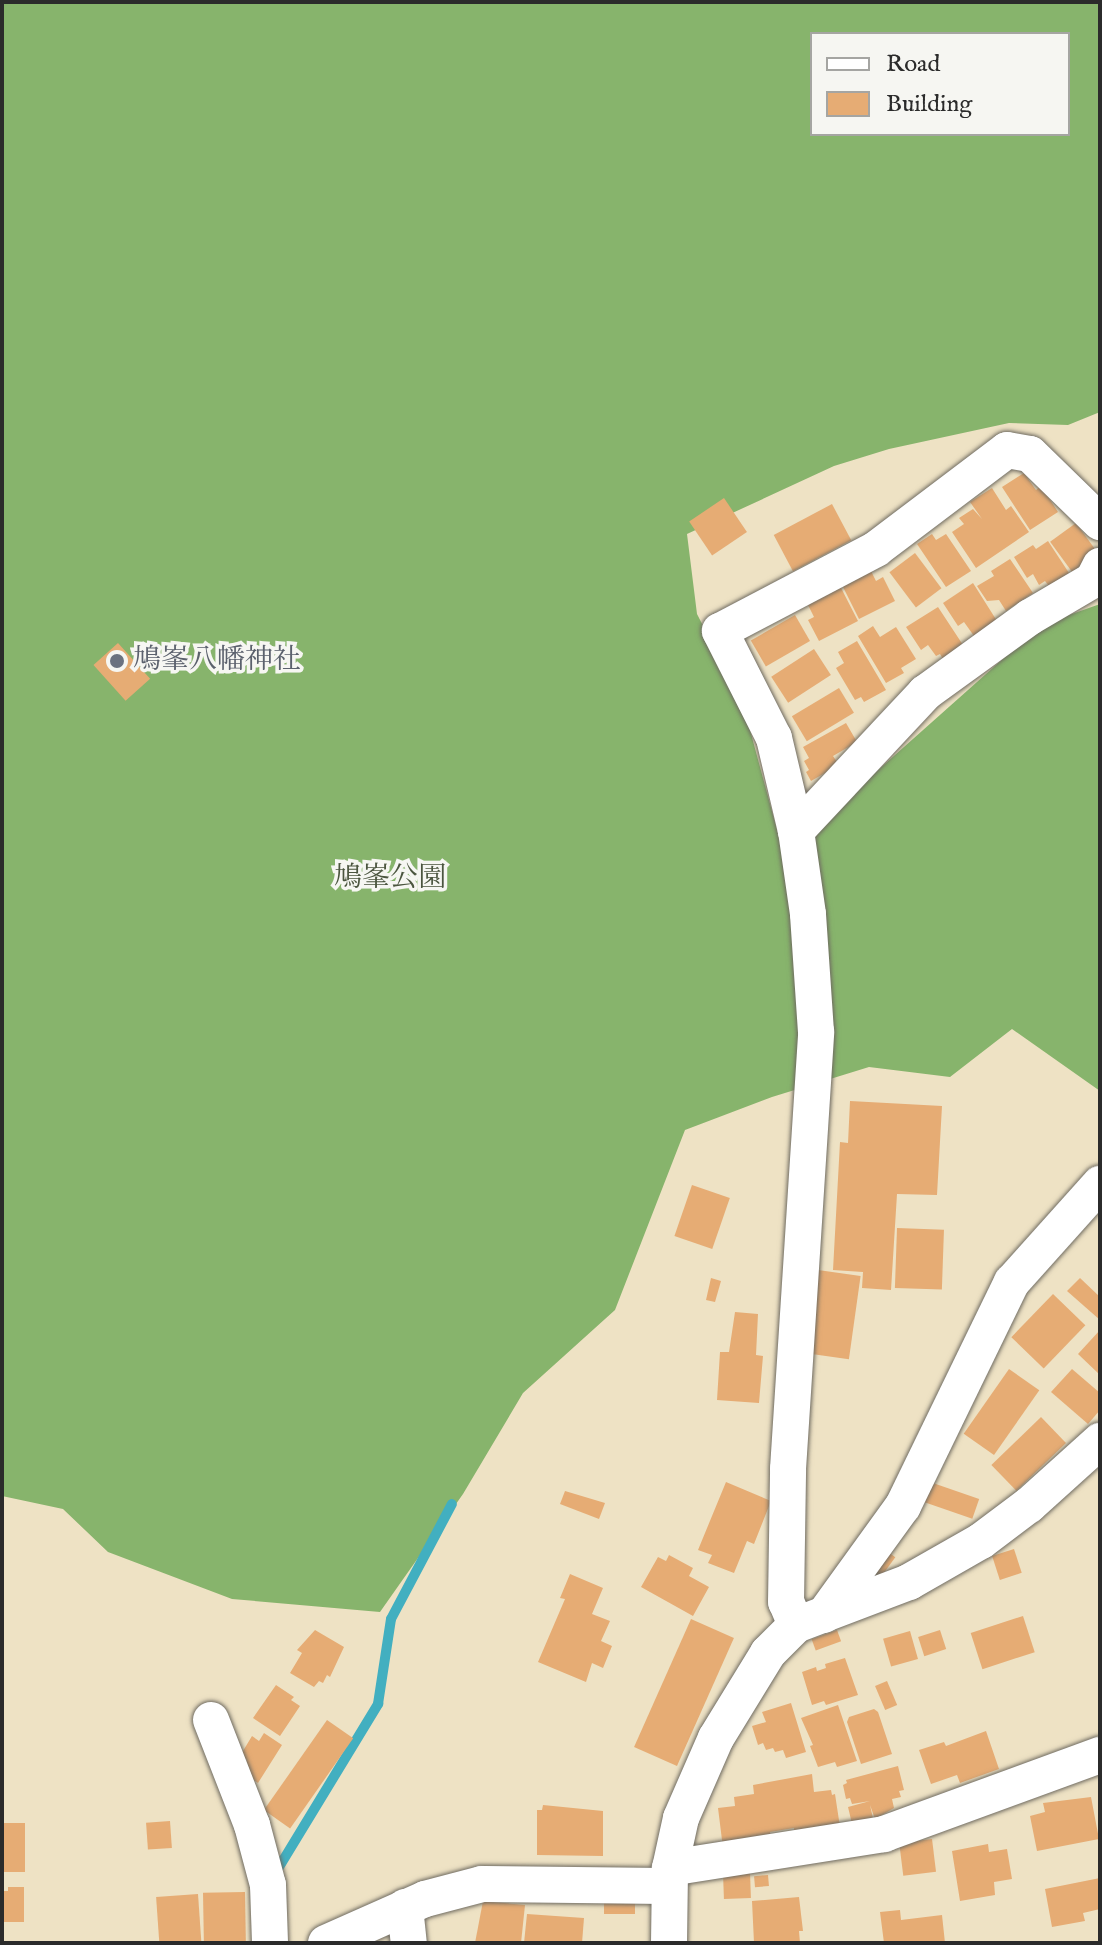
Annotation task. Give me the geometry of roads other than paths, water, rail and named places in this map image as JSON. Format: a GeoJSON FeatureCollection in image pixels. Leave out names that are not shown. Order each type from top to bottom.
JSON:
{"type":"FeatureCollection","features":[{"type":"Feature","properties":{"kind":"street"},"geometry":{"type":"LineString","coordinates":[[810,1620],[786,1602],[788,1469],[816,1032],[808,914],[796,831],[774,738],[720,631],[876,549],[1007,450],[1030,454],[1100,522]]}},
{"type":"Feature","properties":{"kind":"street"},"geometry":{"type":"LineString","coordinates":[[796,831],[925,693],[1030,617],[1093,580],[1100,566]]}},
{"type":"Feature","properties":{"kind":"street"},"geometry":{"type":"LineString","coordinates":[[669,1943],[670,1877],[681,1818],[716,1738],[768,1653],[810,1620],[903,1506],[1012,1282],[1100,1184]]}},
{"type":"Feature","properties":{"kind":"street"},"geometry":{"type":"LineString","coordinates":[[810,1620],[909,1582],[981,1541],[1029,1505],[1100,1441]]}},
{"type":"Feature","properties":{"kind":"street"},"geometry":{"type":"LineString","coordinates":[[211,1720],[252,1825],[268,1885],[270,1943]]}},
{"type":"Feature","properties":{"kind":"street"},"geometry":{"type":"LineString","coordinates":[[326,1943],[405,1907],[453,1890],[482,1884],[670,1877],[884,1834],[1100,1755]]}},
{"type":"Feature","properties":{"kind":"street"},"geometry":{"type":"LineString","coordinates":[[405,1907],[409,1943]]}},
{"type":"Feature","properties":{"kind":"waterway"},"geometry":{"type":"LineString","coordinates":[[276,1872],[378,1704],[391,1619],[452,1504]]}},
{"type":"Feature","properties":{"kind":"place","name":"鳩峯八幡神社"},"geometry":{"type":"Point","coordinates":[117,661]}},
{"type":"Feature","properties":{"kind":"park label","name":"鳩峯公園"},"geometry":{"type":"Point","coordinates":[390,879]}}]}
